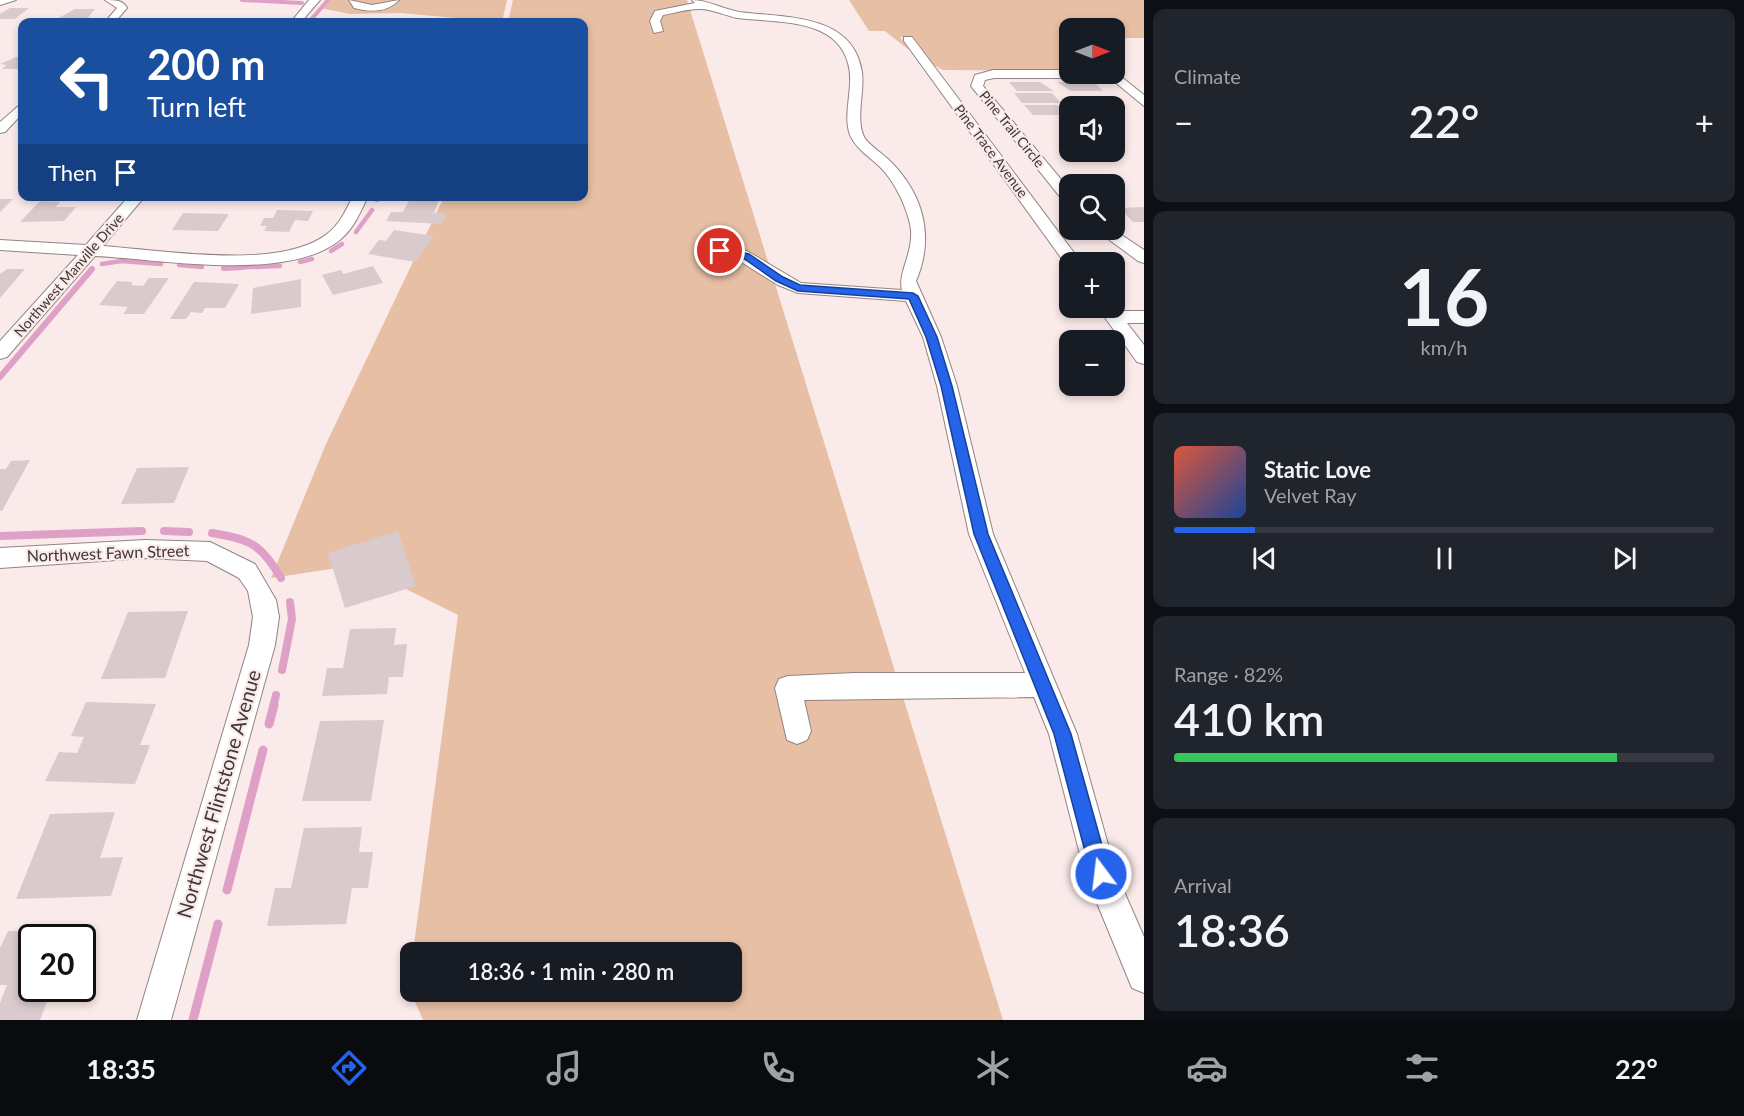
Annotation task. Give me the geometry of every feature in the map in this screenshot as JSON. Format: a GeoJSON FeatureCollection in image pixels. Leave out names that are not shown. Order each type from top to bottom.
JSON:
{"type":"FeatureCollection","features":[{"type":"Feature","properties":{"kind":"street"},"geometry":{"type":"LineString","coordinates":[[0,2],[11,0]]}},
{"type":"Feature","properties":{"kind":"street"},"geometry":{"type":"LineString","coordinates":[[299,18],[315,0]]}},
{"type":"Feature","properties":{"kind":"street"},"geometry":{"type":"LineString","coordinates":[[354,0],[358,6],[371,8],[386,5],[394,0]]}},
{"type":"Feature","properties":{"kind":"street"},"geometry":{"type":"LineString","coordinates":[[113,18],[122,8],[115,2]]}},
{"type":"Feature","properties":{"kind":"street"},"geometry":{"type":"LineString","coordinates":[[658,31],[655,21],[659,14],[699,2],[748,15],[811,24],[829,31],[846,44],[856,64],[854,118],[858,138],[888,167],[919,220],[919,248],[916,266],[908,281],[932,337],[981,534],[1063,734],[1101,874],[1144,976]]}},
{"type":"Feature","properties":{"kind":"street","name":"Pine Trace Avenue"},"geometry":{"type":"LineString","coordinates":[[908,39],[1066,252]]}},
{"type":"Feature","properties":{"kind":"street","name":"Pine Trail Circle"},"geometry":{"type":"LineString","coordinates":[[1059,74],[993,74],[979,78],[977,86],[1059,187]]}},
{"type":"Feature","properties":{"kind":"street","name":"Pine Trail Circle"},"geometry":{"type":"LineString","coordinates":[[1124,84],[1144,102]]}},
{"type":"Feature","properties":{"kind":"street"},"geometry":{"type":"LineString","coordinates":[[0,129],[18,111]]}},
{"type":"Feature","properties":{"kind":"street","name":"Northwest Manville Drive"},"geometry":{"type":"LineString","coordinates":[[0,353],[134,201]]}},
{"type":"Feature","properties":{"kind":"street"},"geometry":{"type":"LineString","coordinates":[[0,245],[265,259],[310,249],[338,233],[358,201]]}},
{"type":"Feature","properties":{"kind":"street"},"geometry":{"type":"LineString","coordinates":[[1118,240],[1144,258]]}},
{"type":"Feature","properties":{"kind":"street"},"geometry":{"type":"LineString","coordinates":[[708,251],[733,252],[746,256],[779,279],[798,288],[913,296]]}},
{"type":"Feature","properties":{"kind":"street"},"geometry":{"type":"LineString","coordinates":[[1125,314],[1144,317]]}},
{"type":"Feature","properties":{"kind":"street"},"geometry":{"type":"LineString","coordinates":[[1114,318],[1144,358]]}},
{"type":"Feature","properties":{"kind":"street","name":"Northwest Fawn Street"},"geometry":{"type":"LineString","coordinates":[[0,558],[145,549],[191,549],[225,557],[247,571]]}},
{"type":"Feature","properties":{"kind":"street","name":"Northwest Flintstone Avenue"},"geometry":{"type":"LineString","coordinates":[[154,1020],[262,645],[266,617],[264,600],[247,571]]}},
{"type":"Feature","properties":{"kind":"street"},"geometry":{"type":"LineString","coordinates":[[797,731],[788,688],[855,685],[1042,685]]}},
{"type":"Feature","properties":{"kind":"shaded area"},"geometry":{"type":"Polygon","coordinates":[[[328,0],[507,0],[503,18],[457,18],[400,13],[350,14],[320,8],[328,0]]]}},
{"type":"Feature","properties":{"kind":"shaded area"},"geometry":{"type":"Polygon","coordinates":[[[513,0],[687,0],[1003,1020],[423,1020],[415,1002],[742,1002],[742,942],[414,942],[458,615],[358,565],[271,578],[326,444],[442,201],[588,201],[588,18],[509,18],[513,0]]]}},
{"type":"Feature","properties":{"kind":"shaded area"},"geometry":{"type":"Polygon","coordinates":[[[849,0],[1144,0],[1144,38],[1125,38],[1125,18],[1059,18],[1059,71],[943,70],[934,65],[913,37],[900,37],[909,50],[885,31],[869,31],[849,0]]]}},
{"type":"Feature","properties":{"kind":"building"},"geometry":{"type":"Polygon","coordinates":[[[10,8],[29,8],[15,19],[0,19],[0,14],[10,8]]]}},
{"type":"Feature","properties":{"kind":"building"},"geometry":{"type":"Polygon","coordinates":[[[75,9],[95,9],[88,18],[59,18],[75,9]]]}},
{"type":"Feature","properties":{"kind":"building"},"geometry":{"type":"Polygon","coordinates":[[[18,57],[18,69],[2,69],[6,65],[0,64],[18,57]]]}},
{"type":"Feature","properties":{"kind":"building"},"geometry":{"type":"Polygon","coordinates":[[[1009,82],[1040,82],[1054,91],[1017,91],[1009,82]]]}},
{"type":"Feature","properties":{"kind":"building"},"geometry":{"type":"Polygon","coordinates":[[[1060,84],[1096,84],[1103,91],[1071,91],[1060,84]]]}},
{"type":"Feature","properties":{"kind":"building"},"geometry":{"type":"Polygon","coordinates":[[[1014,93],[1052,93],[1059,101],[1059,103],[1022,103],[1014,93]]]}},
{"type":"Feature","properties":{"kind":"building"},"geometry":{"type":"Polygon","coordinates":[[[1024,105],[1057,105],[1059,107],[1059,115],[1033,115],[1024,105]]]}},
{"type":"Feature","properties":{"kind":"building"},"geometry":{"type":"Polygon","coordinates":[[[0,199],[13,199],[0,212],[0,199]]]}},
{"type":"Feature","properties":{"kind":"building"},"geometry":{"type":"Polygon","coordinates":[[[40,201],[60,202],[56,207],[76,207],[64,221],[20,222],[40,201]]]}},
{"type":"Feature","properties":{"kind":"building"},"geometry":{"type":"Polygon","coordinates":[[[409,201],[439,201],[434,213],[446,214],[442,224],[386,221],[391,212],[403,212],[409,201]]]}},
{"type":"Feature","properties":{"kind":"building"},"geometry":{"type":"Polygon","coordinates":[[[1144,207],[1144,222],[1133,222],[1125,213],[1125,208],[1144,207]]]}},
{"type":"Feature","properties":{"kind":"building"},"geometry":{"type":"Polygon","coordinates":[[[277,210],[313,211],[308,221],[295,220],[289,232],[264,231],[267,226],[260,226],[264,218],[273,218],[277,210]]]}},
{"type":"Feature","properties":{"kind":"building"},"geometry":{"type":"Polygon","coordinates":[[[183,213],[229,214],[218,231],[172,230],[183,213]]]}},
{"type":"Feature","properties":{"kind":"building"},"geometry":{"type":"Polygon","coordinates":[[[394,230],[434,236],[415,262],[368,254],[379,240],[386,241],[394,230]]]}},
{"type":"Feature","properties":{"kind":"building"},"geometry":{"type":"Polygon","coordinates":[[[373,266],[383,283],[333,295],[322,275],[341,270],[343,274],[373,266]]]}},
{"type":"Feature","properties":{"kind":"building"},"geometry":{"type":"Polygon","coordinates":[[[7,269],[25,269],[0,298],[0,274],[7,269]]]}},
{"type":"Feature","properties":{"kind":"building"},"geometry":{"type":"Polygon","coordinates":[[[149,278],[169,278],[144,314],[123,314],[128,307],[99,305],[117,281],[133,282],[131,285],[143,286],[149,278]]]}},
{"type":"Feature","properties":{"kind":"building"},"geometry":{"type":"Polygon","coordinates":[[[301,279],[301,307],[251,314],[253,288],[301,279]]]}},
{"type":"Feature","properties":{"kind":"building"},"geometry":{"type":"Polygon","coordinates":[[[194,282],[239,284],[225,308],[205,308],[202,313],[191,312],[186,319],[170,319],[194,282]]]}},
{"type":"Feature","properties":{"kind":"building"},"geometry":{"type":"Polygon","coordinates":[[[30,460],[0,511],[0,469],[6,469],[11,461],[30,460]]]}},
{"type":"Feature","properties":{"kind":"building"},"geometry":{"type":"Polygon","coordinates":[[[189,467],[174,503],[121,504],[137,468],[189,467]]]}},
{"type":"Feature","properties":{"kind":"building"},"geometry":{"type":"Polygon","coordinates":[[[398,531],[416,586],[345,608],[328,553],[398,531]]]}},
{"type":"Feature","properties":{"kind":"building"},"geometry":{"type":"Polygon","coordinates":[[[188,611],[165,678],[101,679],[128,612],[188,611]]]}},
{"type":"Feature","properties":{"kind":"building"},"geometry":{"type":"Polygon","coordinates":[[[396,628],[394,645],[407,644],[403,677],[389,677],[387,694],[322,696],[327,668],[343,668],[350,629],[396,628]]]}},
{"type":"Feature","properties":{"kind":"building"},"geometry":{"type":"Polygon","coordinates":[[[86,702],[156,704],[140,745],[150,745],[135,784],[45,781],[59,752],[77,753],[84,737],[71,736],[86,702]]]}},
{"type":"Feature","properties":{"kind":"building"},"geometry":{"type":"Polygon","coordinates":[[[384,720],[371,801],[302,801],[320,721],[384,720]]]}},
{"type":"Feature","properties":{"kind":"building"},"geometry":{"type":"Polygon","coordinates":[[[115,812],[100,858],[123,857],[111,896],[16,899],[50,814],[115,812]]]}},
{"type":"Feature","properties":{"kind":"building"},"geometry":{"type":"Polygon","coordinates":[[[362,827],[359,852],[373,852],[368,888],[352,888],[346,924],[267,926],[275,888],[291,888],[304,828],[362,827]]]}},
{"type":"Feature","properties":{"kind":"building"},"geometry":{"type":"Polygon","coordinates":[[[8,931],[18,931],[18,1002],[47,1002],[40,1020],[0,1020],[0,1003],[7,985],[0,985],[0,948],[8,931]]]}},
{"type":"Feature","properties":{"kind":"waterway"},"geometry":{"type":"LineString","coordinates":[[242,0],[302,3]]}},
{"type":"Feature","properties":{"kind":"waterway"},"geometry":{"type":"LineString","coordinates":[[312,18],[328,0]]}},
{"type":"Feature","properties":{"kind":"waterway"},"geometry":{"type":"LineString","coordinates":[[356,232],[372,210]]}},
{"type":"Feature","properties":{"kind":"waterway"},"geometry":{"type":"LineString","coordinates":[[331,251],[342,244]]}},
{"type":"Feature","properties":{"kind":"waterway"},"geometry":{"type":"LineString","coordinates":[[300,262],[312,259]]}},
{"type":"Feature","properties":{"kind":"waterway"},"geometry":{"type":"LineString","coordinates":[[102,264],[121,261],[161,264]]}},
{"type":"Feature","properties":{"kind":"waterway"},"geometry":{"type":"LineString","coordinates":[[179,265],[202,267]]}},
{"type":"Feature","properties":{"kind":"waterway"},"geometry":{"type":"LineString","coordinates":[[242,267],[224,268],[280,266]]}},
{"type":"Feature","properties":{"kind":"waterway"},"geometry":{"type":"LineString","coordinates":[[0,377],[92,269]]}},
{"type":"Feature","properties":{"kind":"waterway"},"geometry":{"type":"LineString","coordinates":[[0,536],[142,531]]}},
{"type":"Feature","properties":{"kind":"waterway"},"geometry":{"type":"LineString","coordinates":[[164,531],[189,532]]}},
{"type":"Feature","properties":{"kind":"waterway"},"geometry":{"type":"LineString","coordinates":[[212,533],[236,538],[253,545],[267,557],[281,578]]}},
{"type":"Feature","properties":{"kind":"waterway"},"geometry":{"type":"LineString","coordinates":[[282,670],[292,619],[290,602]]}},
{"type":"Feature","properties":{"kind":"waterway"},"geometry":{"type":"LineString","coordinates":[[273,707],[276,695]]}},
{"type":"Feature","properties":{"kind":"waterway"},"geometry":{"type":"LineString","coordinates":[[269,724],[274,705]]}},
{"type":"Feature","properties":{"kind":"waterway"},"geometry":{"type":"LineString","coordinates":[[227,890],[263,750]]}},
{"type":"Feature","properties":{"kind":"waterway"},"geometry":{"type":"LineString","coordinates":[[193,1020],[218,924]]}},
{"type":"Feature","properties":{"kind":"route"},"geometry":{"type":"LineString","coordinates":[[720,251],[746,256],[786,284],[798,288],[913,296],[932,337],[946,386],[981,534],[1063,734],[1101,874]]}}]}
